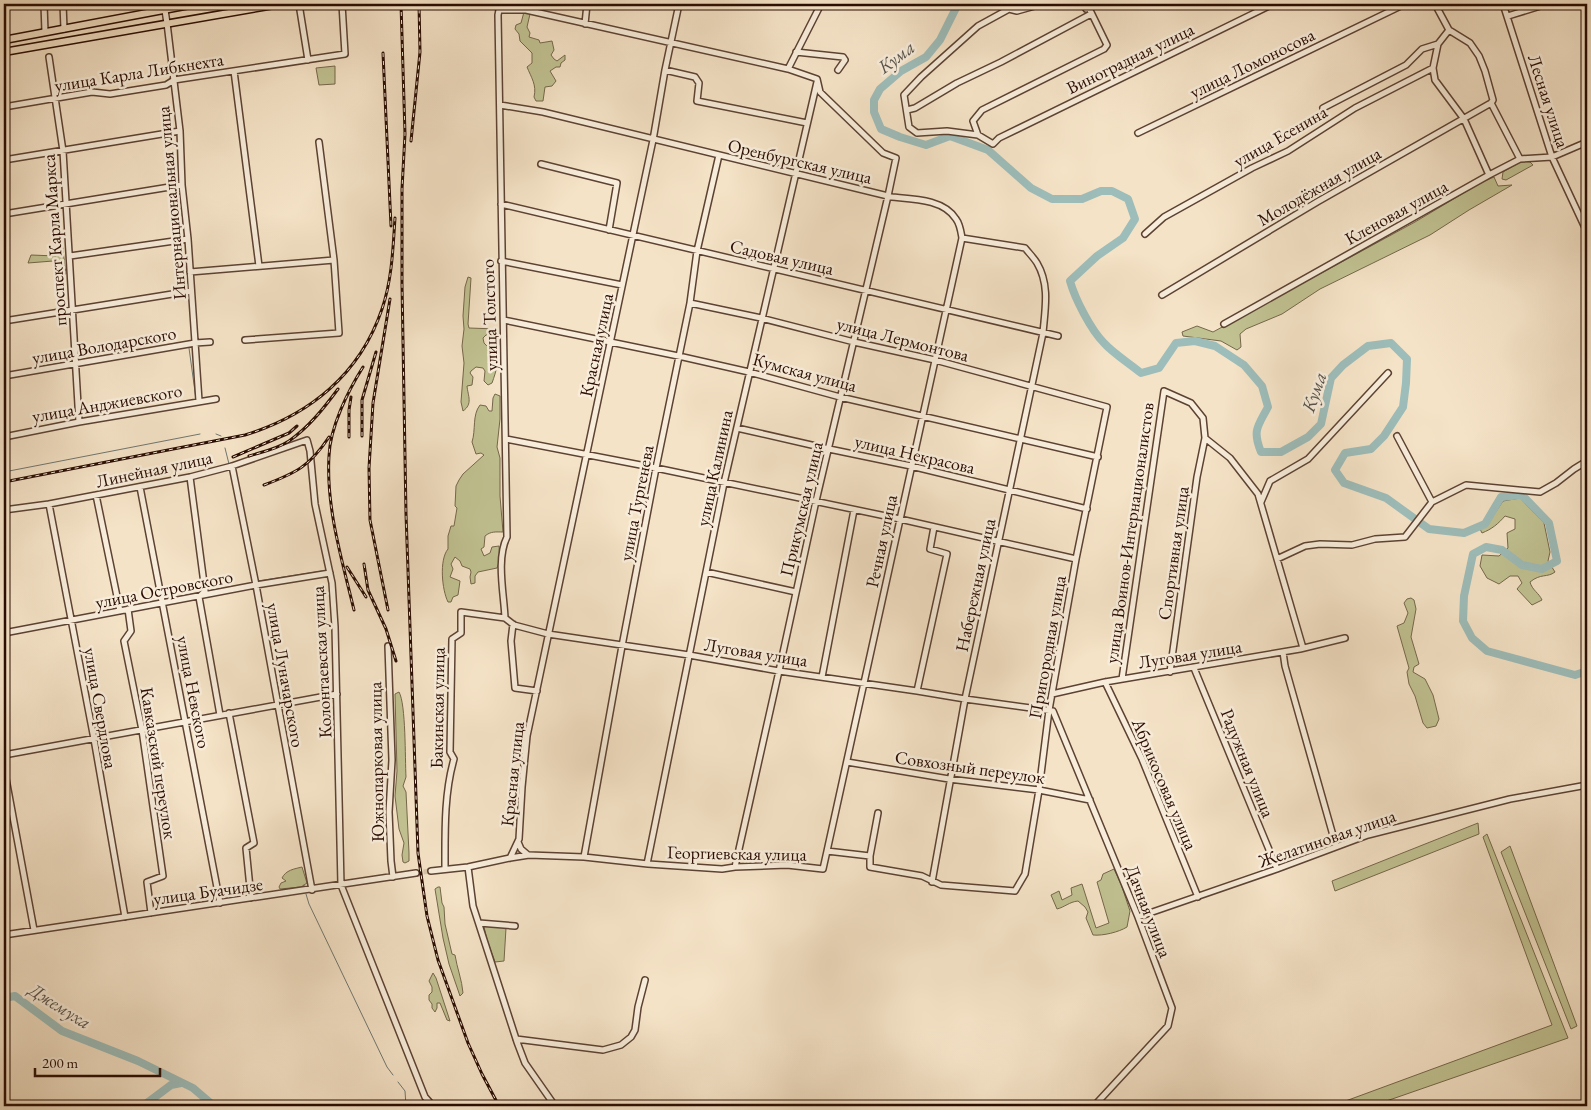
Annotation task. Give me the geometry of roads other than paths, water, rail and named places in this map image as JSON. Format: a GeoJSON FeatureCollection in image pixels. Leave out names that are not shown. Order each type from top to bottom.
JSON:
{"type":"FeatureCollection","features":[{"type":"Feature","properties":{"kind":"main road"},"geometry":{"type":"LineString","coordinates":[[4,40],[164,7],[195,4]]}},
{"type":"Feature","properties":{"kind":"main road"},"geometry":{"type":"LineString","coordinates":[[4,52],[280,4]]}},
{"type":"Feature","properties":{"kind":"street"},"geometry":{"type":"LineString","coordinates":[[44,4],[45,32]]}},
{"type":"Feature","properties":{"kind":"street"},"geometry":{"type":"LineString","coordinates":[[63,4],[64,29]]}},
{"type":"Feature","properties":{"kind":"street"},"geometry":{"type":"LineString","coordinates":[[300,4],[308,60]]}},
{"type":"Feature","properties":{"kind":"street","name":"улица Карла Либкнехта"},"geometry":{"type":"LineString","coordinates":[[4,107],[92,92],[110,94],[166,85],[174,80],[345,54],[342,4]]}},
{"type":"Feature","properties":{"kind":"street"},"geometry":{"type":"LineString","coordinates":[[585,24],[587,4]]}},
{"type":"Feature","properties":{"kind":"street","name":"Красная улица"},"geometry":{"type":"LineString","coordinates":[[510,858],[518,842],[527,736],[653,140],[679,4]]}},
{"type":"Feature","properties":{"kind":"street"},"geometry":{"type":"LineString","coordinates":[[788,69],[821,4]]}},
{"type":"Feature","properties":{"kind":"street"},"geometry":{"type":"LineString","coordinates":[[1042,4],[1017,10],[1009,9],[978,26],[921,77],[904,95],[909,127],[917,133],[947,130],[978,135],[973,120],[982,110],[1104,49],[1107,45],[1087,7],[1096,4]]}},
{"type":"Feature","properties":{"kind":"street","name":"Виноградная улица"},"geometry":{"type":"LineString","coordinates":[[978,135],[993,144],[999,138],[1273,4]]}},
{"type":"Feature","properties":{"kind":"street","name":"улица Ломоносова"},"geometry":{"type":"LineString","coordinates":[[1138,133],[1405,4]]}},
{"type":"Feature","properties":{"kind":"street"},"geometry":{"type":"LineString","coordinates":[[1435,4],[1449,30],[1470,43],[1479,56],[1493,100],[1490,103],[1520,159]]}},
{"type":"Feature","properties":{"kind":"street","name":"Лесная улица"},"geometry":{"type":"LineString","coordinates":[[1503,4],[1552,157],[1587,232]]}},
{"type":"Feature","properties":{"kind":"street"},"geometry":{"type":"LineString","coordinates":[[1508,16],[1547,4]]}},
{"type":"Feature","properties":{"kind":"street","name":"Интернациональная улица"},"geometry":{"type":"LineString","coordinates":[[164,7],[180,131],[182,186],[188,239],[199,400]]}},
{"type":"Feature","properties":{"kind":"street"},"geometry":{"type":"LineString","coordinates":[[526,7],[585,24],[788,69],[817,79]]}},
{"type":"Feature","properties":{"kind":"street","name":"улица Толстого"},"geometry":{"type":"LineString","coordinates":[[505,618],[502,580],[503,545],[507,537],[506,439],[501,261],[498,15],[500,10],[526,7]]}},
{"type":"Feature","properties":{"kind":"street"},"geometry":{"type":"LineString","coordinates":[[907,110],[915,108],[958,83],[1091,14]]}},
{"type":"Feature","properties":{"kind":"street"},"geometry":{"type":"LineString","coordinates":[[1449,30],[1438,44],[1433,68],[1435,80],[1464,119],[1489,175]]}},
{"type":"Feature","properties":{"kind":"street","name":"улица Есенина"},"geometry":{"type":"LineString","coordinates":[[1323,108],[1406,65],[1422,49],[1438,44]]}},
{"type":"Feature","properties":{"kind":"street"},"geometry":{"type":"LineString","coordinates":[[796,52],[843,57],[844,60],[838,70]]}},
{"type":"Feature","properties":{"kind":"street","name":"проспект Карла Маркса"},"geometry":{"type":"LineString","coordinates":[[49,56],[63,151],[79,422]]}},
{"type":"Feature","properties":{"kind":"street","name":"улица Есенина"},"geometry":{"type":"LineString","coordinates":[[1145,234],[1164,217],[1252,168],[1288,151],[1355,108],[1433,68]]}},
{"type":"Feature","properties":{"kind":"street"},"geometry":{"type":"LineString","coordinates":[[666,70],[695,77],[699,83],[697,101],[807,123]]}},
{"type":"Feature","properties":{"kind":"street"},"geometry":{"type":"LineString","coordinates":[[234,71],[259,266]]}},
{"type":"Feature","properties":{"kind":"street","name":"улица Калинина"},"geometry":{"type":"LineString","coordinates":[[647,864],[724,483],[817,79]]}},
{"type":"Feature","properties":{"kind":"street","name":"Прикумская улица"},"geometry":{"type":"LineString","coordinates":[[735,866],[816,502],[896,158],[883,153],[820,92],[817,79]]}},
{"type":"Feature","properties":{"kind":"street","name":"Молодёжная улица"},"geometry":{"type":"LineString","coordinates":[[1162,295],[1317,202],[1490,103]]}},
{"type":"Feature","properties":{"kind":"street","name":"Оренбургская улица"},"geometry":{"type":"LineString","coordinates":[[500,105],[543,112],[888,196],[936,204],[949,210],[957,220],[962,238]]}},
{"type":"Feature","properties":{"kind":"street"},"geometry":{"type":"LineString","coordinates":[[4,160],[180,131]]}},
{"type":"Feature","properties":{"kind":"street"},"geometry":{"type":"LineString","coordinates":[[244,340],[339,333],[334,260],[319,142]]}},
{"type":"Feature","properties":{"kind":"street","name":"Кленовая улица"},"geometry":{"type":"LineString","coordinates":[[1224,324],[1520,159],[1552,157],[1587,142]]}},
{"type":"Feature","properties":{"kind":"street","name":"улица Тургенева"},"geometry":{"type":"LineString","coordinates":[[584,858],[622,646],[690,303],[697,251],[718,156]]}},
{"type":"Feature","properties":{"kind":"street"},"geometry":{"type":"LineString","coordinates":[[541,164],[617,183],[609,230]]}},
{"type":"Feature","properties":{"kind":"street"},"geometry":{"type":"LineString","coordinates":[[4,214],[182,186]]}},
{"type":"Feature","properties":{"kind":"street","name":"Садовая улица"},"geometry":{"type":"LineString","coordinates":[[501,204],[1058,336]]}},
{"type":"Feature","properties":{"kind":"street","name":"Набережная улица"},"geometry":{"type":"LineString","coordinates":[[932,882],[965,699],[1043,333],[1046,295],[1044,280],[1037,263],[1025,248],[962,238]]}},
{"type":"Feature","properties":{"kind":"street","name":"Речная улица"},"geometry":{"type":"LineString","coordinates":[[827,851],[962,238]]}},
{"type":"Feature","properties":{"kind":"street"},"geometry":{"type":"LineString","coordinates":[[70,256],[188,239]]}},
{"type":"Feature","properties":{"kind":"street"},"geometry":{"type":"LineString","coordinates":[[190,272],[334,260]]}},
{"type":"Feature","properties":{"kind":"street"},"geometry":{"type":"LineString","coordinates":[[501,261],[622,285]]}},
{"type":"Feature","properties":{"kind":"street"},"geometry":{"type":"LineString","coordinates":[[4,321],[191,291]]}},
{"type":"Feature","properties":{"kind":"street","name":"улица Лермонтова"},"geometry":{"type":"LineString","coordinates":[[690,303],[935,360],[1107,407]]}},
{"type":"Feature","properties":{"kind":"street","name":"Кумская улица"},"geometry":{"type":"LineString","coordinates":[[504,320],[749,372],[840,397],[1098,457]]}},
{"type":"Feature","properties":{"kind":"street","name":"улица Володарского"},"geometry":{"type":"LineString","coordinates":[[4,376],[210,342]]}},
{"type":"Feature","properties":{"kind":"street"},"geometry":{"type":"LineString","coordinates":[[1261,504],[1261,499],[1270,481],[1308,459],[1388,373]]}},
{"type":"Feature","properties":{"kind":"street","name":"улица Воинов-Интернационалистов"},"geometry":{"type":"LineString","coordinates":[[1122,679],[1164,390],[1191,403],[1204,418],[1205,438]]}},
{"type":"Feature","properties":{"kind":"street","name":"улица Анджиевского"},"geometry":{"type":"LineString","coordinates":[[4,437],[216,398]]}},
{"type":"Feature","properties":{"kind":"street","name":"Пригородная улица"},"geometry":{"type":"LineString","coordinates":[[932,882],[1015,891],[1025,874],[1039,790],[1049,710],[1076,559],[1107,407]]}},
{"type":"Feature","properties":{"kind":"street","name":"улица Некрасова"},"geometry":{"type":"LineString","coordinates":[[737,428],[911,466],[1087,509]]}},
{"type":"Feature","properties":{"kind":"street"},"geometry":{"type":"LineString","coordinates":[[1397,436],[1432,502]]}},
{"type":"Feature","properties":{"kind":"street"},"geometry":{"type":"LineString","coordinates":[[1205,438],[1230,458],[1258,494],[1270,541],[1303,648]]}},
{"type":"Feature","properties":{"kind":"street","name":"Спортивная улица"},"geometry":{"type":"LineString","coordinates":[[1170,672],[1197,477],[1205,438]]}},
{"type":"Feature","properties":{"kind":"street"},"geometry":{"type":"LineString","coordinates":[[506,439],[900,518],[1076,559]]}},
{"type":"Feature","properties":{"kind":"street","name":"Линейная улица"},"geometry":{"type":"LineString","coordinates":[[4,510],[49,504],[190,477],[232,466],[307,440]]}},
{"type":"Feature","properties":{"kind":"street","name":"Колонтаевская улица"},"geometry":{"type":"LineString","coordinates":[[307,440],[310,451],[315,504],[332,583],[337,694],[341,885]]}},
{"type":"Feature","properties":{"kind":"street"},"geometry":{"type":"LineString","coordinates":[[1277,559],[1305,546],[1320,544],[1352,545],[1375,539],[1405,537],[1432,502],[1466,485],[1540,492],[1587,461]]}},
{"type":"Feature","properties":{"kind":"street","name":"улица Луначарского"},"geometry":{"type":"LineString","coordinates":[[232,466],[256,585],[312,890]]}},
{"type":"Feature","properties":{"kind":"street"},"geometry":{"type":"LineString","coordinates":[[190,477],[205,591],[199,597],[220,715]]}},
{"type":"Feature","properties":{"kind":"street","name":"улица Невского"},"geometry":{"type":"LineString","coordinates":[[140,487],[220,903]]}},
{"type":"Feature","properties":{"kind":"street"},"geometry":{"type":"LineString","coordinates":[[96,495],[120,611]]}},
{"type":"Feature","properties":{"kind":"street","name":"улица Свердлова"},"geometry":{"type":"LineString","coordinates":[[49,504],[94,739],[124,917]]}},
{"type":"Feature","properties":{"kind":"street"},"geometry":{"type":"LineString","coordinates":[[822,677],[854,510]]}},
{"type":"Feature","properties":{"kind":"street"},"geometry":{"type":"LineString","coordinates":[[918,691],[947,554],[930,549],[934,527]]}},
{"type":"Feature","properties":{"kind":"street"},"geometry":{"type":"LineString","coordinates":[[706,572],[796,592]]}},
{"type":"Feature","properties":{"kind":"street","name":"улица Островского"},"geometry":{"type":"LineString","coordinates":[[4,633],[256,585],[330,573]]}},
{"type":"Feature","properties":{"kind":"street","name":"Кавказский переулок"},"geometry":{"type":"LineString","coordinates":[[128,609],[131,631],[124,641],[142,730],[163,876],[147,882],[151,913]]}},
{"type":"Feature","properties":{"kind":"street","name":"Луговая улица"},"geometry":{"type":"LineString","coordinates":[[461,612],[505,618],[513,624],[548,634],[689,655],[779,671],[1049,710]]}},
{"type":"Feature","properties":{"kind":"street","name":"Бакинская улица"},"geometry":{"type":"LineString","coordinates":[[445,869],[445,830],[450,774],[454,758],[450,752],[452,639],[461,633],[461,612]]}},
{"type":"Feature","properties":{"kind":"street"},"geometry":{"type":"LineString","coordinates":[[513,624],[511,642],[515,688],[536,691]]}},
{"type":"Feature","properties":{"kind":"street","name":"Луговая улица"},"geometry":{"type":"LineString","coordinates":[[1052,694],[1105,682],[1283,652],[1345,638]]}},
{"type":"Feature","properties":{"kind":"street","name":"Южнопарковая улица"},"geometry":{"type":"LineString","coordinates":[[388,646],[392,760],[391,861],[393,877]]}},
{"type":"Feature","properties":{"kind":"street"},"geometry":{"type":"LineString","coordinates":[[1283,652],[1284,666],[1336,846]]}},
{"type":"Feature","properties":{"kind":"street","name":"Радужная улица"},"geometry":{"type":"LineString","coordinates":[[1194,668],[1278,869]]}},
{"type":"Feature","properties":{"kind":"street","name":"Абрикосовая улица"},"geometry":{"type":"LineString","coordinates":[[1105,682],[1142,759],[1198,897]]}},
{"type":"Feature","properties":{"kind":"street"},"geometry":{"type":"LineString","coordinates":[[4,755],[337,694]]}},
{"type":"Feature","properties":{"kind":"street","name":"Дачная улица"},"geometry":{"type":"LineString","coordinates":[[1049,710],[1053,710],[1138,917],[1172,1008],[1168,1026],[1094,1106]]}},
{"type":"Feature","properties":{"kind":"street"},"geometry":{"type":"LineString","coordinates":[[229,713],[254,842],[246,848],[251,898]]}},
{"type":"Feature","properties":{"kind":"street","name":"Совхозный переулок"},"geometry":{"type":"LineString","coordinates":[[847,762],[950,779],[1039,790],[1090,800]]}},
{"type":"Feature","properties":{"kind":"street"},"geometry":{"type":"LineString","coordinates":[[4,768],[34,930]]}},
{"type":"Feature","properties":{"kind":"street","name":"Желатиновая улица"},"geometry":{"type":"LineString","coordinates":[[1138,917],[1278,869],[1368,835],[1491,804],[1587,785]]}},
{"type":"Feature","properties":{"kind":"street"},"geometry":{"type":"LineString","coordinates":[[878,813],[870,856],[870,867],[922,876],[932,882]]}},
{"type":"Feature","properties":{"kind":"street"},"geometry":{"type":"LineString","coordinates":[[518,842],[521,849],[529,855]]}},
{"type":"Feature","properties":{"kind":"street","name":"Георгиевская улица"},"geometry":{"type":"LineString","coordinates":[[431,871],[529,855],[722,869],[735,866],[787,865],[823,868],[827,851],[870,856]]}},
{"type":"Feature","properties":{"kind":"street"},"geometry":{"type":"LineString","coordinates":[[468,866],[473,906],[516,1039],[525,1063],[555,1106]]}},
{"type":"Feature","properties":{"kind":"street","name":"улица Буачидзе"},"geometry":{"type":"LineString","coordinates":[[4,934],[312,890],[416,873]]}},
{"type":"Feature","properties":{"kind":"street"},"geometry":{"type":"LineString","coordinates":[[341,885],[425,1097],[433,1106]]}},
{"type":"Feature","properties":{"kind":"street"},"geometry":{"type":"LineString","coordinates":[[479,923],[514,926]]}},
{"type":"Feature","properties":{"kind":"street"},"geometry":{"type":"LineString","coordinates":[[516,1039],[604,1050],[621,1045],[635,1030],[645,980]]}},
{"type":"Feature","properties":{"kind":"waterway","name":"Кума"},"geometry":{"type":"LineString","coordinates":[[958,4],[940,40],[926,57],[901,71],[880,89],[874,100],[874,112],[881,129],[926,145],[950,136],[988,150],[1031,188],[1052,199],[1082,199],[1101,191],[1112,191],[1128,199],[1135,219],[1123,238],[1097,256],[1070,281],[1084,314],[1104,343],[1141,373],[1159,368],[1176,343],[1195,341],[1215,346],[1244,365],[1262,386],[1268,407],[1257,428],[1258,445],[1261,452],[1281,452],[1308,437],[1321,424],[1331,378],[1343,365],[1368,346],[1391,343],[1407,359],[1403,407],[1384,436],[1371,449],[1345,453],[1335,470],[1344,483],[1386,498],[1429,529],[1464,533],[1485,524],[1501,497],[1522,495],[1549,523],[1557,561],[1542,569],[1522,565],[1502,550],[1486,547],[1473,554],[1464,596],[1463,621],[1472,638],[1487,651],[1575,675],[1587,671]]}},
{"type":"Feature","properties":{"kind":"waterway"},"geometry":{"type":"LineString","coordinates":[[189,348],[196,399]]}},
{"type":"Feature","properties":{"kind":"waterway"},"geometry":{"type":"LineString","coordinates":[[4,472],[200,434]]}},
{"type":"Feature","properties":{"kind":"waterway"},"geometry":{"type":"LineString","coordinates":[[216,434],[221,436]]}},
{"type":"Feature","properties":{"kind":"waterway"},"geometry":{"type":"LineString","coordinates":[[225,448],[229,464]]}},
{"type":"Feature","properties":{"kind":"waterway"},"geometry":{"type":"LineString","coordinates":[[258,581],[322,571]]}},
{"type":"Feature","properties":{"kind":"waterway"},"geometry":{"type":"LineString","coordinates":[[306,894],[309,904],[387,1067],[393,1075]]}},
{"type":"Feature","properties":{"kind":"waterway","name":"Джемуха"},"geometry":{"type":"LineString","coordinates":[[4,998],[15,996],[62,1031],[138,1061],[193,1088],[214,1106]]}},
{"type":"Feature","properties":{"kind":"waterway"},"geometry":{"type":"LineString","coordinates":[[398,1082],[405,1091],[406,1106]]}},
{"type":"Feature","properties":{"kind":"waterway","name":"Джемуха"},"geometry":{"type":"LineString","coordinates":[[143,1106],[171,1085],[181,1083]]}},
{"type":"Feature","properties":{"kind":"tunnel"},"geometry":{"type":"LineString","coordinates":[[416,873],[431,871]]}},
{"type":"Feature","properties":{"kind":"railway"},"geometry":{"type":"LineString","coordinates":[[401,4],[405,134],[402,189],[402,284],[406,514],[418,853],[427,916],[438,960],[468,1043],[499,1106]]}},
{"type":"Feature","properties":{"kind":"railway"},"geometry":{"type":"LineString","coordinates":[[411,141],[420,52],[419,4]]}},
{"type":"Feature","properties":{"kind":"railway"},"geometry":{"type":"LineString","coordinates":[[383,53],[391,226]]}},
{"type":"Feature","properties":{"kind":"railway"},"geometry":{"type":"LineString","coordinates":[[4,482],[245,435],[269,427],[311,403],[330,389],[346,372],[372,332],[382,309],[388,287],[392,264],[395,218]]}},
{"type":"Feature","properties":{"kind":"railway"},"geometry":{"type":"LineString","coordinates":[[388,610],[370,520],[369,468],[373,403],[390,299]]}},
{"type":"Feature","properties":{"kind":"railway"},"geometry":{"type":"LineString","coordinates":[[362,436],[362,400],[376,352]]}},
{"type":"Feature","properties":{"kind":"railway"},"geometry":{"type":"LineString","coordinates":[[354,610],[332,514],[329,456],[336,421],[363,367]]}},
{"type":"Feature","properties":{"kind":"railway"},"geometry":{"type":"LineString","coordinates":[[249,456],[280,446],[296,436],[316,417],[338,389]]}},
{"type":"Feature","properties":{"kind":"railway"},"geometry":{"type":"LineString","coordinates":[[349,437],[351,397]]}},
{"type":"Feature","properties":{"kind":"railway"},"geometry":{"type":"LineString","coordinates":[[233,457],[289,433],[297,426]]}},
{"type":"Feature","properties":{"kind":"railway"},"geometry":{"type":"LineString","coordinates":[[264,485],[285,477],[309,462],[329,437]]}},
{"type":"Feature","properties":{"kind":"railway"},"geometry":{"type":"LineString","coordinates":[[364,564],[368,590],[386,629],[396,661]]}},
{"type":"Feature","properties":{"kind":"railway"},"geometry":{"type":"LineString","coordinates":[[347,567],[366,597]]}}]}
